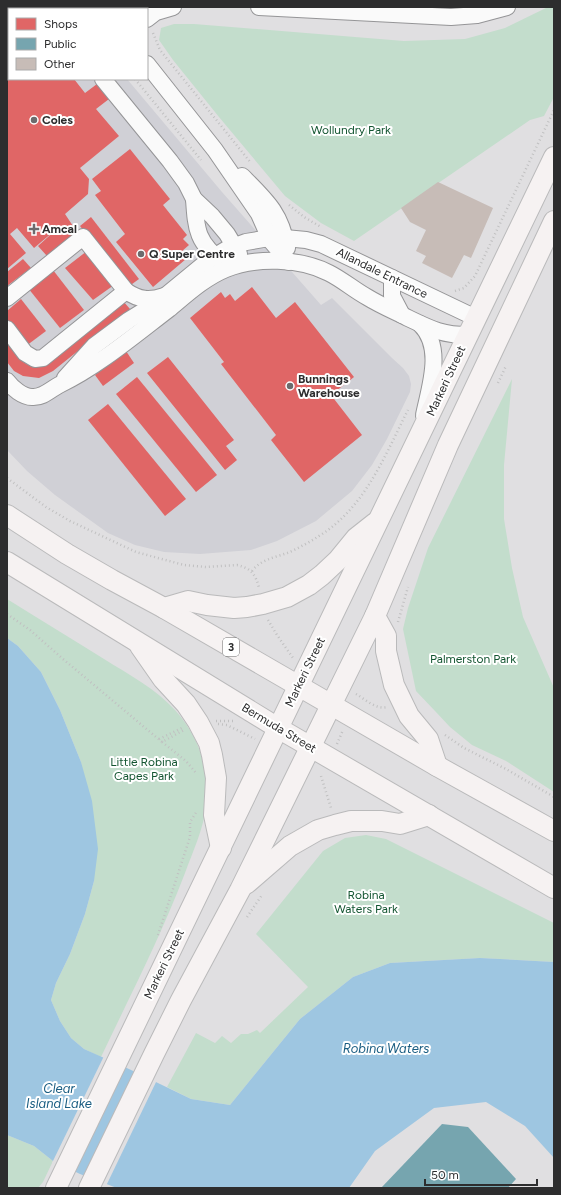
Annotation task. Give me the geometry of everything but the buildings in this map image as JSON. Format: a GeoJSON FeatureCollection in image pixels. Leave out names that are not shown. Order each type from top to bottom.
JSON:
{"type":"FeatureCollection","features":[{"type":"Feature","properties":{"kind":"main road","name":"Markeri Street"},"geometry":{"type":"LineString","coordinates":[[56,1188],[554,157]]}},
{"type":"Feature","properties":{"kind":"main road"},"geometry":{"type":"LineString","coordinates":[[89,1188],[181,1000],[240,890],[375,616],[442,460],[554,221]]}},
{"type":"Feature","properties":{"kind":"main road"},"geometry":{"type":"LineString","coordinates":[[472,327],[502,331]]}},
{"type":"Feature","properties":{"kind":"main road","name":"3"},"geometry":{"type":"LineString","coordinates":[[7,515],[67,554],[164,608],[437,766],[554,831]]}},
{"type":"Feature","properties":{"kind":"main road"},"geometry":{"type":"LineString","coordinates":[[164,608],[188,602],[234,608],[247,607],[287,597],[322,575],[338,560],[356,538],[379,520]]}},
{"type":"Feature","properties":{"kind":"main road","name":"Bermuda Street"},"geometry":{"type":"LineString","coordinates":[[7,562],[278,728],[554,888]]}},
{"type":"Feature","properties":{"kind":"main road"},"geometry":{"type":"LineString","coordinates":[[375,616],[386,636],[387,657],[394,685],[409,716],[428,740],[437,766]]}},
{"type":"Feature","properties":{"kind":"main road"},"geometry":{"type":"LineString","coordinates":[[136,640],[163,680],[186,704],[198,722],[208,743],[212,755],[216,778],[214,815],[221,848]]}},
{"type":"Feature","properties":{"kind":"main road"},"geometry":{"type":"LineString","coordinates":[[240,890],[290,846],[318,830],[351,821],[382,821],[400,824],[429,815]]}},
{"type":"Feature","properties":{"kind":"street"},"geometry":{"type":"LineString","coordinates":[[150,26],[156,12],[173,7]]}},
{"type":"Feature","properties":{"kind":"street"},"geometry":{"type":"LineString","coordinates":[[259,7],[451,17],[477,15],[507,7]]}},
{"type":"Feature","properties":{"kind":"street"},"geometry":{"type":"LineString","coordinates":[[148,65],[215,150],[259,214],[269,238],[289,262]]}},
{"type":"Feature","properties":{"kind":"street"},"geometry":{"type":"LineString","coordinates":[[104,80],[170,161],[186,183],[194,199],[212,216],[235,245],[238,265],[215,256],[206,246],[198,232],[194,199]]}},
{"type":"Feature","properties":{"kind":"street"},"geometry":{"type":"LineString","coordinates":[[215,150],[230,163],[271,206],[279,220],[285,238],[289,262]]}},
{"type":"Feature","properties":{"kind":"street"},"geometry":{"type":"LineString","coordinates":[[7,298],[83,237],[126,291],[143,299],[156,298],[168,294]]}},
{"type":"Feature","properties":{"kind":"street","name":"Allandale Entrance"},"geometry":{"type":"LineString","coordinates":[[58,386],[94,346],[168,294],[215,256],[235,245],[269,238],[306,240],[321,244],[392,278],[472,327]]}},
{"type":"Feature","properties":{"kind":"street","name":"Allandale Entrance"},"geometry":{"type":"LineString","coordinates":[[58,386],[80,375],[131,338],[203,282],[220,272],[238,265],[269,261],[307,265],[330,273],[368,298],[420,324],[443,333],[472,327]]}},
{"type":"Feature","properties":{"kind":"street"},"geometry":{"type":"LineString","coordinates":[[392,278],[392,296],[402,315]]}},
{"type":"Feature","properties":{"kind":"street"},"geometry":{"type":"LineString","coordinates":[[7,329],[25,353],[35,359],[43,358],[126,291]]}},
{"type":"Feature","properties":{"kind":"street"},"geometry":{"type":"LineString","coordinates":[[420,324],[429,335],[433,347],[432,372],[421,434]]}},
{"type":"Feature","properties":{"kind":"street"},"geometry":{"type":"LineString","coordinates":[[7,381],[12,387],[32,397],[41,396],[58,386]]}},
{"type":"Feature","properties":{"kind":"path"},"geometry":{"type":"LineString","coordinates":[[150,26],[160,50],[253,164]]}},
{"type":"Feature","properties":{"kind":"path"},"geometry":{"type":"LineString","coordinates":[[136,80],[205,164]]}},
{"type":"Feature","properties":{"kind":"path"},"geometry":{"type":"LineString","coordinates":[[453,292],[464,288],[475,276],[554,110]]}},
{"type":"Feature","properties":{"kind":"path"},"geometry":{"type":"LineString","coordinates":[[286,203],[304,217],[325,229]]}},
{"type":"Feature","properties":{"kind":"path"},"geometry":{"type":"LineString","coordinates":[[495,389],[508,362]]}},
{"type":"Feature","properties":{"kind":"path"},"geometry":{"type":"LineString","coordinates":[[252,571],[262,562],[290,551],[332,528],[350,510],[372,480],[411,405]]}},
{"type":"Feature","properties":{"kind":"path"},"geometry":{"type":"LineString","coordinates":[[7,478],[46,507],[70,521],[136,552],[184,566],[206,567],[237,564],[243,566],[252,571],[260,591]]}},
{"type":"Feature","properties":{"kind":"path"},"geometry":{"type":"LineString","coordinates":[[397,628],[408,585]]}},
{"type":"Feature","properties":{"kind":"path"},"geometry":{"type":"LineString","coordinates":[[7,614],[30,630],[63,660],[186,761],[198,775]]}},
{"type":"Feature","properties":{"kind":"path"},"geometry":{"type":"LineString","coordinates":[[267,617],[276,635],[294,660]]}},
{"type":"Feature","properties":{"kind":"path"},"geometry":{"type":"LineString","coordinates":[[352,691],[379,708],[392,705]]}},
{"type":"Feature","properties":{"kind":"path"},"geometry":{"type":"LineString","coordinates":[[330,758],[350,715]]}},
{"type":"Feature","properties":{"kind":"path"},"geometry":{"type":"LineString","coordinates":[[214,724],[226,726],[260,742]]}},
{"type":"Feature","properties":{"kind":"path"},"geometry":{"type":"LineString","coordinates":[[162,742],[185,730]]}},
{"type":"Feature","properties":{"kind":"path"},"geometry":{"type":"LineString","coordinates":[[440,730],[464,748],[554,797]]}},
{"type":"Feature","properties":{"kind":"path"},"geometry":{"type":"LineString","coordinates":[[321,776],[332,812]]}},
{"type":"Feature","properties":{"kind":"path"},"geometry":{"type":"LineString","coordinates":[[157,936],[190,837],[190,822],[198,808]]}},
{"type":"Feature","properties":{"kind":"path"},"geometry":{"type":"LineString","coordinates":[[244,920],[262,894]]}},
{"type":"Feature","properties":{"kind":"shaded area","name":"Q Super Centre"},"geometry":{"type":"Polygon","coordinates":[[[7,7],[67,7],[68,8],[8,8],[8,80],[128,80],[222,192],[321,305],[332,298],[403,368],[409,376],[411,384],[410,392],[387,439],[372,465],[352,491],[316,521],[277,541],[251,550],[200,554],[164,552],[135,545],[108,533],[55,495],[27,471],[7,450],[7,7]]]}},
{"type":"Feature","properties":{"kind":"green space","name":"Wollundry Park"},"geometry":{"type":"Polygon","coordinates":[[[548,7],[554,7],[554,97],[544,116],[530,120],[354,241],[321,223],[285,196],[219,117],[173,60],[159,40],[161,28],[174,24],[194,24],[404,41],[465,39],[505,28],[548,7]]]}},
{"type":"Feature","properties":{"kind":"green space","name":"Palmerston Park"},"geometry":{"type":"Polygon","coordinates":[[[512,379],[504,465],[504,519],[512,568],[523,617],[554,688],[554,792],[506,761],[472,745],[450,727],[416,691],[403,629],[408,608],[428,548],[512,379]]]}},
{"type":"Feature","properties":{"kind":"green space","name":"Little Robina Capes Park"},"geometry":{"type":"Polygon","coordinates":[[[7,599],[132,676],[159,695],[184,721],[197,743],[205,767],[207,793],[203,824],[166,920],[101,1057],[84,1049],[71,1038],[60,1021],[51,1000],[56,983],[70,954],[85,914],[94,881],[81,762],[60,710],[41,672],[18,646],[7,638],[7,599]]]}},
{"type":"Feature","properties":{"kind":"green space","name":"Robina Waters Park"},"geometry":{"type":"Polygon","coordinates":[[[366,835],[386,839],[554,923],[554,962],[480,958],[390,963],[353,977],[300,1019],[230,1105],[191,1099],[167,1087],[196,1033],[215,1043],[222,1036],[231,1043],[241,1034],[248,1034],[257,1030],[260,1033],[308,987],[256,934],[323,851],[345,838],[366,835]]]}},
{"type":"Feature","properties":{"kind":"green space"},"geometry":{"type":"Polygon","coordinates":[[[7,1135],[34,1146],[53,1161],[43,1182],[38,1188],[7,1188],[7,1135]]]}},
{"type":"Feature","properties":{"kind":"water","name":"Robina Waters"},"geometry":{"type":"Polygon","coordinates":[[[7,638],[18,646],[41,672],[60,710],[81,762],[92,801],[98,849],[94,881],[85,914],[70,954],[56,983],[51,1000],[60,1021],[71,1038],[84,1049],[191,1099],[230,1105],[300,1019],[353,977],[390,963],[480,958],[554,962],[554,1158],[525,1126],[486,1102],[434,1108],[375,1151],[349,1188],[117,1188],[80,1174],[53,1161],[34,1146],[7,1135],[7,638]]]}},
{"type":"Feature","properties":{"kind":"pier"},"geometry":{"type":"Polygon","coordinates":[[[104,1056],[125,1065],[74,1173],[52,1163],[104,1056]]]}},
{"type":"Feature","properties":{"kind":"pier"},"geometry":{"type":"Polygon","coordinates":[[[137,1070],[157,1080],[106,1186],[85,1178],[137,1070]]]}},
{"type":"Feature","properties":{"kind":"place","name":"Coles"},"geometry":{"type":"Point","coordinates":[34,120]}},
{"type":"Feature","properties":{"kind":"place","name":"Amcal"},"geometry":{"type":"Point","coordinates":[34,229]}},
{"type":"Feature","properties":{"kind":"place","name":"Q Super Centre"},"geometry":{"type":"Point","coordinates":[141,254]}},
{"type":"Feature","properties":{"kind":"place","name":"Bunnings Warehouse"},"geometry":{"type":"Point","coordinates":[290,386]}},
{"type":"Feature","properties":{"kind":"water label","name":"Clear Island Lake"},"geometry":{"type":"Point","coordinates":[59,1096]}}]}
